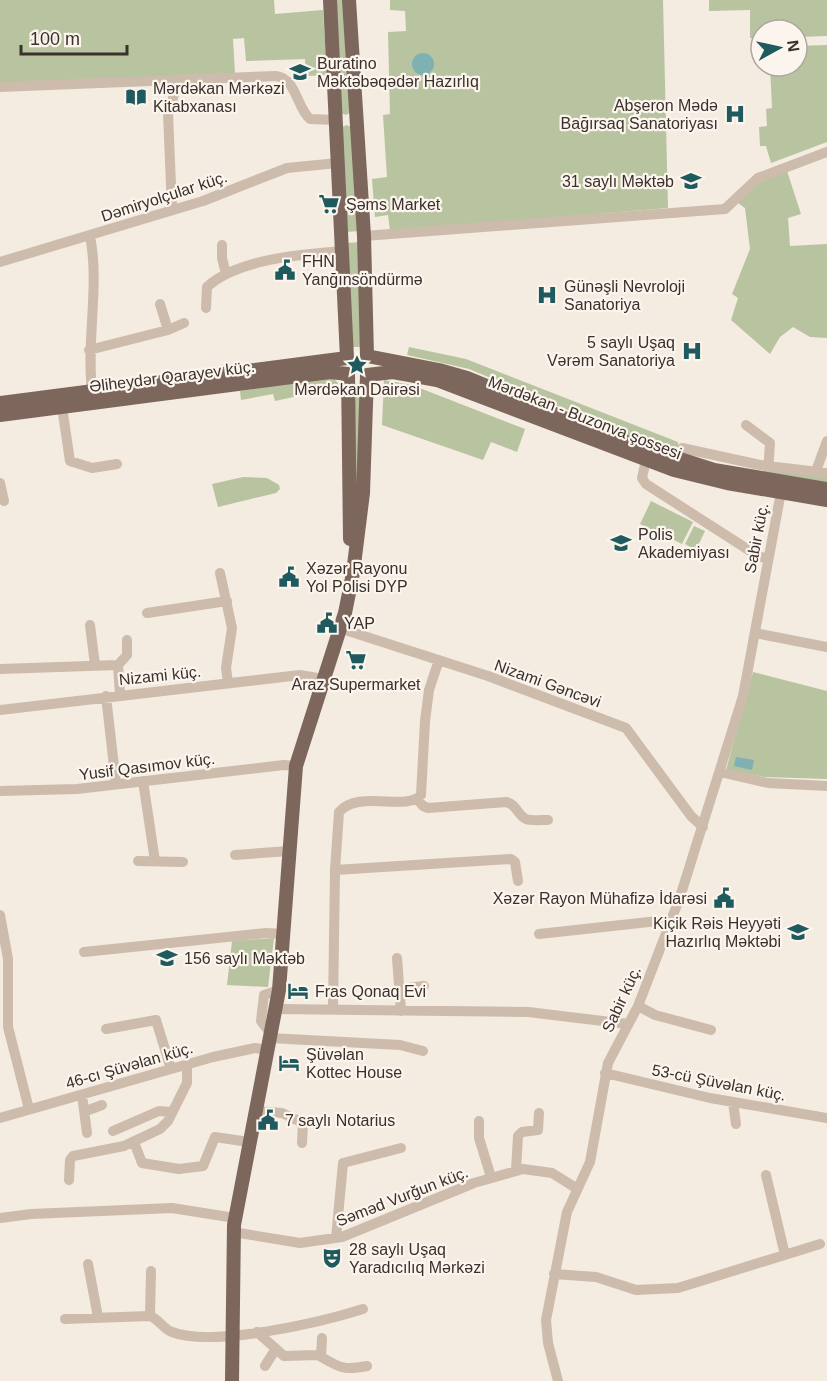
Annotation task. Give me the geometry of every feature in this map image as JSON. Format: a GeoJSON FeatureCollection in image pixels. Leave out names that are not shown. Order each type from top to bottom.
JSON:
{"type":"FeatureCollection","features":[{"type":"Feature","properties":{"kind":"main road"},"geometry":{"type":"LineString","coordinates":[[330,0],[343,244],[351,523],[339,628]]}},
{"type":"Feature","properties":{"kind":"main road"},"geometry":{"type":"LineString","coordinates":[[232,1381],[233,1232],[279,990],[296,766],[349,601],[360,523],[367,421],[367,375],[370,368],[358,119],[349,0]]}},
{"type":"Feature","properties":{"kind":"main road"},"geometry":{"type":"LineString","coordinates":[[335,120],[358,119]]}},
{"type":"Feature","properties":{"kind":"main road"},"geometry":{"type":"LineString","coordinates":[[343,244],[364,236]]}},
{"type":"Feature","properties":{"kind":"main road"},"geometry":{"type":"LineString","coordinates":[[347,358],[357,352],[467,378],[645,454],[714,470],[768,473],[827,489]]}},
{"type":"Feature","properties":{"kind":"main road","name":"Əliheydər Qarayev küç."},"geometry":{"type":"LineString","coordinates":[[0,416],[347,358]]}},
{"type":"Feature","properties":{"kind":"main road","name":"Əliheydər Qarayev küç."},"geometry":{"type":"LineString","coordinates":[[0,403],[92,390],[333,371],[348,374]]}},
{"type":"Feature","properties":{"kind":"main road","name":"Mərdəkan - Buzonva şossesi"},"geometry":{"type":"LineString","coordinates":[[367,375],[393,372],[438,380],[719,482],[827,500]]}},
{"type":"Feature","properties":{"kind":"main road"},"geometry":{"type":"LineString","coordinates":[[348,374],[359,378],[367,375]]}},
{"type":"Feature","properties":{"kind":"street"},"geometry":{"type":"LineString","coordinates":[[0,87],[281,76],[291,86],[306,115],[319,121],[335,120]]}},
{"type":"Feature","properties":{"kind":"street"},"geometry":{"type":"LineString","coordinates":[[172,210],[168,113],[180,80]]}},
{"type":"Feature","properties":{"kind":"street"},"geometry":{"type":"LineString","coordinates":[[364,236],[725,209],[758,178],[827,152]]}},
{"type":"Feature","properties":{"kind":"street","name":"Dəmiryolçular küç."},"geometry":{"type":"LineString","coordinates":[[0,262],[172,210],[287,168],[338,163]]}},
{"type":"Feature","properties":{"kind":"street"},"geometry":{"type":"LineString","coordinates":[[90,236],[93,263],[89,350],[92,390]]}},
{"type":"Feature","properties":{"kind":"street"},"geometry":{"type":"LineString","coordinates":[[206,308],[207,287],[226,274],[343,244]]}},
{"type":"Feature","properties":{"kind":"street"},"geometry":{"type":"LineString","coordinates":[[222,245],[226,274]]}},
{"type":"Feature","properties":{"kind":"street"},"geometry":{"type":"LineString","coordinates":[[160,304],[168,330]]}},
{"type":"Feature","properties":{"kind":"street"},"geometry":{"type":"LineString","coordinates":[[89,350],[168,330],[184,323]]}},
{"type":"Feature","properties":{"kind":"street"},"geometry":{"type":"LineString","coordinates":[[62,407],[70,460],[92,468],[117,464]]}},
{"type":"Feature","properties":{"kind":"street"},"geometry":{"type":"LineString","coordinates":[[746,425],[768,440],[771,450],[768,473]]}},
{"type":"Feature","properties":{"kind":"street"},"geometry":{"type":"LineString","coordinates":[[682,448],[768,473],[822,472],[827,441]]}},
{"type":"Feature","properties":{"kind":"street"},"geometry":{"type":"LineString","coordinates":[[645,454],[642,478],[646,484],[758,556],[768,559]]}},
{"type":"Feature","properties":{"kind":"street"},"geometry":{"type":"LineString","coordinates":[[0,483],[4,501]]}},
{"type":"Feature","properties":{"kind":"street","name":"Sabir küç."},"geometry":{"type":"LineString","coordinates":[[558,1381],[547,1330],[554,1274],[567,1212],[576,1188],[590,1162],[605,1073],[611,1056],[638,1006],[670,923],[703,827],[746,687],[781,492]]}},
{"type":"Feature","properties":{"kind":"street"},"geometry":{"type":"LineString","coordinates":[[219,573],[232,628],[226,668],[228,683]]}},
{"type":"Feature","properties":{"kind":"street"},"geometry":{"type":"LineString","coordinates":[[147,613],[227,601]]}},
{"type":"Feature","properties":{"kind":"street"},"geometry":{"type":"LineString","coordinates":[[90,625],[95,665]]}},
{"type":"Feature","properties":{"kind":"street","name":"Nizami Gəncəvi"},"geometry":{"type":"LineString","coordinates":[[339,628],[439,660],[626,728],[691,816],[703,827]]}},
{"type":"Feature","properties":{"kind":"street"},"geometry":{"type":"LineString","coordinates":[[755,633],[827,647]]}},
{"type":"Feature","properties":{"kind":"street"},"geometry":{"type":"LineString","coordinates":[[0,669],[118,664],[127,655],[127,640]]}},
{"type":"Feature","properties":{"kind":"street"},"geometry":{"type":"LineString","coordinates":[[333,1009],[335,870],[337,824],[341,810],[349,805],[372,801],[409,802],[417,799],[422,789],[428,698],[439,660]]}},
{"type":"Feature","properties":{"kind":"street"},"geometry":{"type":"LineString","coordinates":[[118,664],[120,695]]}},
{"type":"Feature","properties":{"kind":"street","name":"Nizami küç."},"geometry":{"type":"LineString","coordinates":[[0,710],[304,675],[323,679]]}},
{"type":"Feature","properties":{"kind":"street"},"geometry":{"type":"LineString","coordinates":[[106,696],[116,784]]}},
{"type":"Feature","properties":{"kind":"street","name":"Yusif Qasımov küç."},"geometry":{"type":"LineString","coordinates":[[0,791],[70,790],[284,765],[296,766]]}},
{"type":"Feature","properties":{"kind":"street"},"geometry":{"type":"LineString","coordinates":[[720,772],[768,783],[827,786]]}},
{"type":"Feature","properties":{"kind":"street"},"geometry":{"type":"LineString","coordinates":[[143,781],[155,861]]}},
{"type":"Feature","properties":{"kind":"street"},"geometry":{"type":"LineString","coordinates":[[417,799],[428,808],[506,802],[514,805],[524,818],[548,820]]}},
{"type":"Feature","properties":{"kind":"street"},"geometry":{"type":"LineString","coordinates":[[235,855],[289,851]]}},
{"type":"Feature","properties":{"kind":"street"},"geometry":{"type":"LineString","coordinates":[[335,870],[511,859],[515,862],[518,881]]}},
{"type":"Feature","properties":{"kind":"street"},"geometry":{"type":"LineString","coordinates":[[138,861],[183,861]]}},
{"type":"Feature","properties":{"kind":"street"},"geometry":{"type":"LineString","coordinates":[[0,915],[12,1048],[29,1109]]}},
{"type":"Feature","properties":{"kind":"street"},"geometry":{"type":"LineString","coordinates":[[539,934],[655,921],[670,923]]}},
{"type":"Feature","properties":{"kind":"street"},"geometry":{"type":"LineString","coordinates":[[84,952],[266,933],[285,934]]}},
{"type":"Feature","properties":{"kind":"street"},"geometry":{"type":"LineString","coordinates":[[398,958],[401,1011]]}},
{"type":"Feature","properties":{"kind":"street"},"geometry":{"type":"LineString","coordinates":[[399,988],[424,986]]}},
{"type":"Feature","properties":{"kind":"street"},"geometry":{"type":"LineString","coordinates":[[270,1041],[261,1021],[264,995],[279,990]]}},
{"type":"Feature","properties":{"kind":"street"},"geometry":{"type":"LineString","coordinates":[[0,997],[8,1016]]}},
{"type":"Feature","properties":{"kind":"street"},"geometry":{"type":"LineString","coordinates":[[638,1006],[655,1015],[711,1030]]}},
{"type":"Feature","properties":{"kind":"street"},"geometry":{"type":"LineString","coordinates":[[276,1010],[528,1012],[628,1024]]}},
{"type":"Feature","properties":{"kind":"street"},"geometry":{"type":"LineString","coordinates":[[106,1029],[156,1020],[171,1069]]}},
{"type":"Feature","properties":{"kind":"street","name":"46-cı Şüvəlan küç."},"geometry":{"type":"LineString","coordinates":[[0,1118],[270,1041],[400,1045],[423,1051]]}},
{"type":"Feature","properties":{"kind":"street"},"geometry":{"type":"LineString","coordinates":[[69,1180],[70,1160],[73,1156],[134,1142],[165,1125],[187,1083],[187,1064]]}},
{"type":"Feature","properties":{"kind":"street","name":"53-cü Şüvəlan küç."},"geometry":{"type":"LineString","coordinates":[[605,1073],[733,1102],[827,1118]]}},
{"type":"Feature","properties":{"kind":"street"},"geometry":{"type":"LineString","coordinates":[[82,1095],[86,1111],[83,1118],[87,1133]]}},
{"type":"Feature","properties":{"kind":"street"},"geometry":{"type":"LineString","coordinates":[[733,1102],[736,1124]]}},
{"type":"Feature","properties":{"kind":"street"},"geometry":{"type":"LineString","coordinates":[[86,1111],[102,1105]]}},
{"type":"Feature","properties":{"kind":"street"},"geometry":{"type":"LineString","coordinates":[[113,1131],[159,1111],[171,1112]]}},
{"type":"Feature","properties":{"kind":"street"},"geometry":{"type":"LineString","coordinates":[[255,1111],[282,1113],[303,1123],[302,1143]]}},
{"type":"Feature","properties":{"kind":"street"},"geometry":{"type":"LineString","coordinates":[[516,1170],[518,1136],[522,1132],[538,1130],[539,1113]]}},
{"type":"Feature","properties":{"kind":"street"},"geometry":{"type":"LineString","coordinates":[[479,1121],[479,1137],[491,1177]]}},
{"type":"Feature","properties":{"kind":"street"},"geometry":{"type":"LineString","coordinates":[[134,1142],[140,1160],[146,1165],[163,1165],[179,1169],[203,1166],[214,1137],[249,1142]]}},
{"type":"Feature","properties":{"kind":"street"},"geometry":{"type":"LineString","coordinates":[[336,1238],[343,1163],[401,1148]]}},
{"type":"Feature","properties":{"kind":"street","name":"Səməd Vurğun küç."},"geometry":{"type":"LineString","coordinates":[[233,1232],[300,1243],[336,1238],[491,1177],[516,1170],[547,1172],[576,1188]]}},
{"type":"Feature","properties":{"kind":"street"},"geometry":{"type":"LineString","coordinates":[[766,1175],[785,1255]]}},
{"type":"Feature","properties":{"kind":"street"},"geometry":{"type":"LineString","coordinates":[[0,1218],[31,1214],[164,1208],[235,1218]]}},
{"type":"Feature","properties":{"kind":"street"},"geometry":{"type":"LineString","coordinates":[[554,1274],[596,1277],[628,1289],[670,1289],[695,1284],[820,1244]]}},
{"type":"Feature","properties":{"kind":"street"},"geometry":{"type":"LineString","coordinates":[[88,1264],[98,1317]]}},
{"type":"Feature","properties":{"kind":"street"},"geometry":{"type":"LineString","coordinates":[[150,1316],[151,1271]]}},
{"type":"Feature","properties":{"kind":"street"},"geometry":{"type":"LineString","coordinates":[[65,1319],[150,1316],[171,1332],[213,1337],[316,1323],[363,1309]]}},
{"type":"Feature","properties":{"kind":"street"},"geometry":{"type":"LineString","coordinates":[[257,1332],[275,1350],[289,1357],[316,1354],[329,1364],[345,1369],[367,1366]]}},
{"type":"Feature","properties":{"kind":"street"},"geometry":{"type":"LineString","coordinates":[[321,1357],[322,1338]]}},
{"type":"Feature","properties":{"kind":"street"},"geometry":{"type":"LineString","coordinates":[[265,1366],[275,1350]]}},
{"type":"Feature","properties":{"kind":"green space"},"geometry":{"type":"Polygon","coordinates":[[[0,0],[274,0],[275,14],[323,10],[327,75],[306,76],[305,59],[246,61],[244,38],[233,39],[235,73],[0,84],[0,0]]]}},
{"type":"Feature","properties":{"kind":"green space"},"geometry":{"type":"Polygon","coordinates":[[[334,0],[344,0],[351,112],[346,115],[340,113],[334,0]]]}},
{"type":"Feature","properties":{"kind":"green space"},"geometry":{"type":"Polygon","coordinates":[[[390,0],[663,0],[668,208],[390,231],[388,215],[375,217],[372,179],[387,177],[383,115],[390,114],[388,32],[406,31],[405,11],[390,10],[390,0]]]}},
{"type":"Feature","properties":{"kind":"green space"},"geometry":{"type":"Polygon","coordinates":[[[709,0],[827,0],[827,36],[809,37],[809,18],[750,18],[750,10],[709,11],[709,0]]]}},
{"type":"Feature","properties":{"kind":"green space"},"geometry":{"type":"Polygon","coordinates":[[[827,45],[827,142],[771,163],[766,146],[760,146],[759,127],[767,126],[766,109],[772,108],[771,78],[809,78],[809,46],[827,45]]]}},
{"type":"Feature","properties":{"kind":"green space"},"geometry":{"type":"Polygon","coordinates":[[[346,125],[352,127],[359,231],[346,232],[341,128],[346,125]]]}},
{"type":"Feature","properties":{"kind":"green space"},"geometry":{"type":"Polygon","coordinates":[[[787,171],[801,214],[788,218],[790,246],[827,244],[827,338],[810,337],[793,327],[780,337],[770,354],[731,320],[738,298],[732,294],[750,249],[745,208],[738,203],[754,185],[787,171]]]}},
{"type":"Feature","properties":{"kind":"green space"},"geometry":{"type":"Polygon","coordinates":[[[360,242],[364,347],[353,347],[347,243],[360,242]]]}},
{"type":"Feature","properties":{"kind":"green space"},"geometry":{"type":"Polygon","coordinates":[[[409,347],[466,359],[678,442],[678,451],[640,440],[469,369],[407,355],[409,347]]]}},
{"type":"Feature","properties":{"kind":"green space"},"geometry":{"type":"Polygon","coordinates":[[[332,377],[338,383],[339,391],[321,391],[275,401],[273,394],[241,400],[240,391],[332,377]]]}},
{"type":"Feature","properties":{"kind":"green space"},"geometry":{"type":"Polygon","coordinates":[[[384,380],[412,385],[525,429],[517,452],[491,442],[483,460],[382,425],[384,380]]]}},
{"type":"Feature","properties":{"kind":"green space"},"geometry":{"type":"Polygon","coordinates":[[[359,384],[363,386],[356,510],[353,386],[359,384]]]}},
{"type":"Feature","properties":{"kind":"green space"},"geometry":{"type":"Polygon","coordinates":[[[773,469],[827,476],[827,483],[772,474],[773,469]]]}},
{"type":"Feature","properties":{"kind":"green space"},"geometry":{"type":"Polygon","coordinates":[[[243,477],[267,478],[279,485],[280,489],[276,493],[218,507],[212,484],[243,477]]]}},
{"type":"Feature","properties":{"kind":"green space"},"geometry":{"type":"Polygon","coordinates":[[[651,501],[693,522],[682,544],[640,524],[651,501]]]}},
{"type":"Feature","properties":{"kind":"green space"},"geometry":{"type":"Polygon","coordinates":[[[694,526],[705,531],[696,550],[685,544],[694,526]]]}},
{"type":"Feature","properties":{"kind":"green space"},"geometry":{"type":"Polygon","coordinates":[[[753,672],[827,691],[827,779],[765,777],[726,770],[753,672]]]}},
{"type":"Feature","properties":{"kind":"green space"},"geometry":{"type":"Polygon","coordinates":[[[274,938],[268,987],[227,985],[232,941],[274,938]]]}},
{"type":"Feature","properties":{"kind":"water"},"geometry":{"type":"Polygon","coordinates":[[[419,53],[427,53],[434,60],[434,68],[427,75],[419,75],[412,68],[412,60],[419,53]]]}},
{"type":"Feature","properties":{"kind":"water"},"geometry":{"type":"Polygon","coordinates":[[[736,757],[754,760],[752,770],[734,766],[736,757]]]}},
{"type":"Feature","properties":{"kind":"place","name":"Buratino Məktəbəqədər Hazırlıq"},"geometry":{"type":"Point","coordinates":[300,72]}},
{"type":"Feature","properties":{"kind":"place","name":"Mərdəkan Mərkəzi Kitabxanası"},"geometry":{"type":"Point","coordinates":[136,97]}},
{"type":"Feature","properties":{"kind":"place","name":"Abşeron Mədə Bağırsaq Sanatoriyası"},"geometry":{"type":"Point","coordinates":[735,114]}},
{"type":"Feature","properties":{"kind":"place","name":"31 saylı Məktəb"},"geometry":{"type":"Point","coordinates":[691,181]}},
{"type":"Feature","properties":{"kind":"place","name":"Şəms Market"},"geometry":{"type":"Point","coordinates":[329,204]}},
{"type":"Feature","properties":{"kind":"place","name":"FHN Yanğınsöndürmə"},"geometry":{"type":"Point","coordinates":[285,270]}},
{"type":"Feature","properties":{"kind":"place","name":"Günəşli Nevroloji Sanatoriya"},"geometry":{"type":"Point","coordinates":[547,295]}},
{"type":"Feature","properties":{"kind":"place","name":"5 saylı Uşaq Vərəm Sanatoriya"},"geometry":{"type":"Point","coordinates":[692,351]}},
{"type":"Feature","properties":{"kind":"place","name":"Mərdəkan Dairəsi"},"geometry":{"type":"Point","coordinates":[357,365]}},
{"type":"Feature","properties":{"kind":"place","name":"Polis Akademiyası"},"geometry":{"type":"Point","coordinates":[621,543]}},
{"type":"Feature","properties":{"kind":"place","name":"Xəzər Rayonu Yol Polisi DYP"},"geometry":{"type":"Point","coordinates":[289,577]}},
{"type":"Feature","properties":{"kind":"place","name":"YAP"},"geometry":{"type":"Point","coordinates":[327,623]}},
{"type":"Feature","properties":{"kind":"place","name":"Araz Supermarket"},"geometry":{"type":"Point","coordinates":[356,660]}},
{"type":"Feature","properties":{"kind":"place","name":"Xəzər Rayon Mühafizə İdarəsi"},"geometry":{"type":"Point","coordinates":[724,898]}},
{"type":"Feature","properties":{"kind":"place","name":"Kiçik Rəis Heyyəti Hazırlıq Məktəbi"},"geometry":{"type":"Point","coordinates":[798,932]}},
{"type":"Feature","properties":{"kind":"place","name":"156 saylı Məktəb"},"geometry":{"type":"Point","coordinates":[167,958]}},
{"type":"Feature","properties":{"kind":"place","name":"Fras Qonaq Evi"},"geometry":{"type":"Point","coordinates":[298,991]}},
{"type":"Feature","properties":{"kind":"place","name":"Şüvəlan Kottec House"},"geometry":{"type":"Point","coordinates":[289,1063]}},
{"type":"Feature","properties":{"kind":"place","name":"7 saylı Notarius"},"geometry":{"type":"Point","coordinates":[268,1120]}},
{"type":"Feature","properties":{"kind":"place","name":"28 saylı Uşaq Yaradıcılıq Mərkəzi"},"geometry":{"type":"Point","coordinates":[332,1258]}}]}
